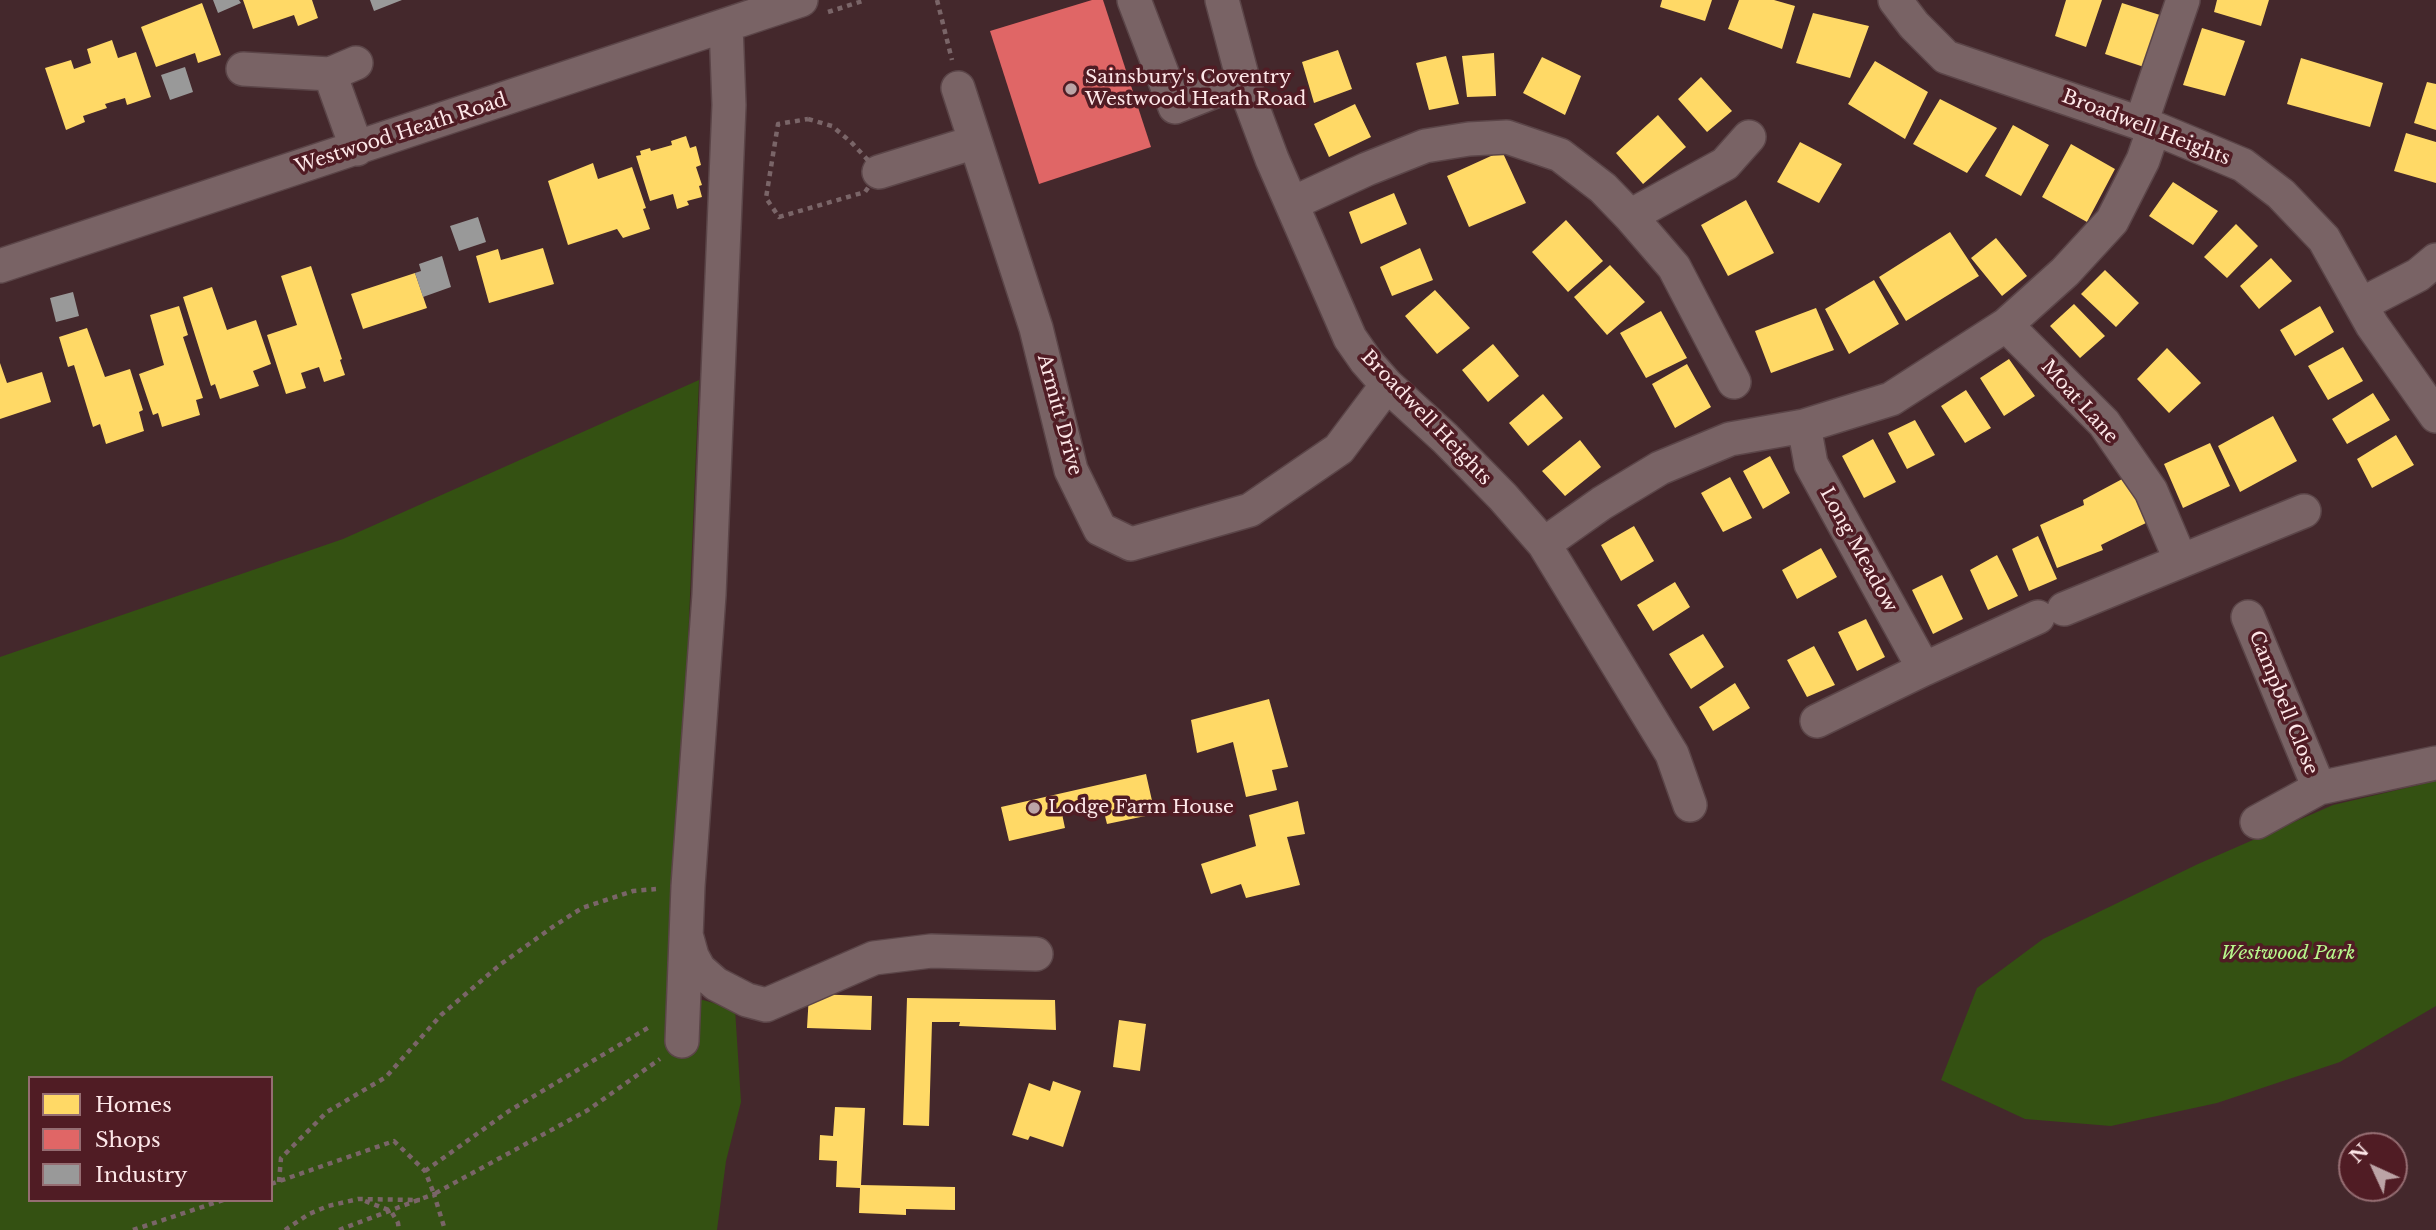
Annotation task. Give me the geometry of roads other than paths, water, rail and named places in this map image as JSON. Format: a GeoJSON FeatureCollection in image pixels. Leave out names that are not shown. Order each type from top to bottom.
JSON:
{"type":"FeatureCollection","features":[{"type":"Feature","properties":{"kind":"street","name":"Westwood Heath Road"},"geometry":{"type":"LineString","coordinates":[[0,266],[801,0]]}},
{"type":"Feature","properties":{"kind":"street"},"geometry":{"type":"LineString","coordinates":[[1134,0],[1175,107],[1243,80]]}},
{"type":"Feature","properties":{"kind":"street","name":"Broadwell Heights"},"geometry":{"type":"LineString","coordinates":[[1222,0],[1243,80],[1272,159],[1350,338],[1387,385],[1445,438],[1503,497],[1544,544],[1672,754],[1690,805]]}},
{"type":"Feature","properties":{"kind":"street","name":"Broadwell Heights"},"geometry":{"type":"LineString","coordinates":[[1895,0],[1914,25],[1946,57],[2147,125],[2243,165],[2281,194],[2324,239],[2372,325],[2436,415]]}},
{"type":"Feature","properties":{"kind":"street"},"geometry":{"type":"LineString","coordinates":[[1544,544],[1602,503],[1660,468],[1730,439],[1804,426],[1891,399],[2006,325],[2064,272],[2112,221],[2143,160],[2147,125],[2183,0]]}},
{"type":"Feature","properties":{"kind":"street"},"geometry":{"type":"LineString","coordinates":[[682,1041],[688,886],[710,582],[729,105],[726,25]]}},
{"type":"Feature","properties":{"kind":"street"},"geometry":{"type":"LineString","coordinates":[[243,69],[343,68],[357,149]]}},
{"type":"Feature","properties":{"kind":"street","name":"Armitt Drive"},"geometry":{"type":"LineString","coordinates":[[958,88],[1036,328],[1071,470],[1100,529],[1132,544],[1250,510],[1339,449],[1387,385]]}},
{"type":"Feature","properties":{"kind":"street"},"geometry":{"type":"LineString","coordinates":[[1293,203],[1425,146],[1469,139],[1507,137],[1560,155],[1603,188],[1674,267],[1734,383]]}},
{"type":"Feature","properties":{"kind":"street"},"geometry":{"type":"LineString","coordinates":[[1630,216],[1725,164],[1749,137]]}},
{"type":"Feature","properties":{"kind":"street"},"geometry":{"type":"LineString","coordinates":[[879,173],[975,142]]}},
{"type":"Feature","properties":{"kind":"street"},"geometry":{"type":"LineString","coordinates":[[2362,304],[2418,275],[2436,260]]}},
{"type":"Feature","properties":{"kind":"street","name":"Moat Lane"},"geometry":{"type":"LineString","coordinates":[[2006,325],[2104,423],[2151,491],[2180,561]]}},
{"type":"Feature","properties":{"kind":"street","name":"Long Meadow"},"geometry":{"type":"LineString","coordinates":[[1804,426],[1811,464],[1924,669]]}},
{"type":"Feature","properties":{"kind":"street"},"geometry":{"type":"LineString","coordinates":[[1817,720],[2051,613],[2304,511]]}},
{"type":"Feature","properties":{"kind":"street","name":"Campbell Close"},"geometry":{"type":"LineString","coordinates":[[2248,617],[2319,788]]}},
{"type":"Feature","properties":{"kind":"street","name":"Campbell Close"},"geometry":{"type":"LineString","coordinates":[[2257,822],[2319,788],[2436,763]]}},
{"type":"Feature","properties":{"kind":"street"},"geometry":{"type":"LineString","coordinates":[[686,932],[692,956],[699,969],[716,984],[747,1000],[766,1005],[874,958],[931,951],[1035,954]]}},
{"type":"Feature","properties":{"kind":"place","name":"Sainsbury's Coventry Westwood Heath Road"},"geometry":{"type":"Point","coordinates":[1071,89]}},
{"type":"Feature","properties":{"kind":"place","name":"Lodge Farm House"},"geometry":{"type":"Point","coordinates":[1034,808]}},
{"type":"Feature","properties":{"kind":"park label","name":"Westwood Park"},"geometry":{"type":"Point","coordinates":[2288,954]}}]}
